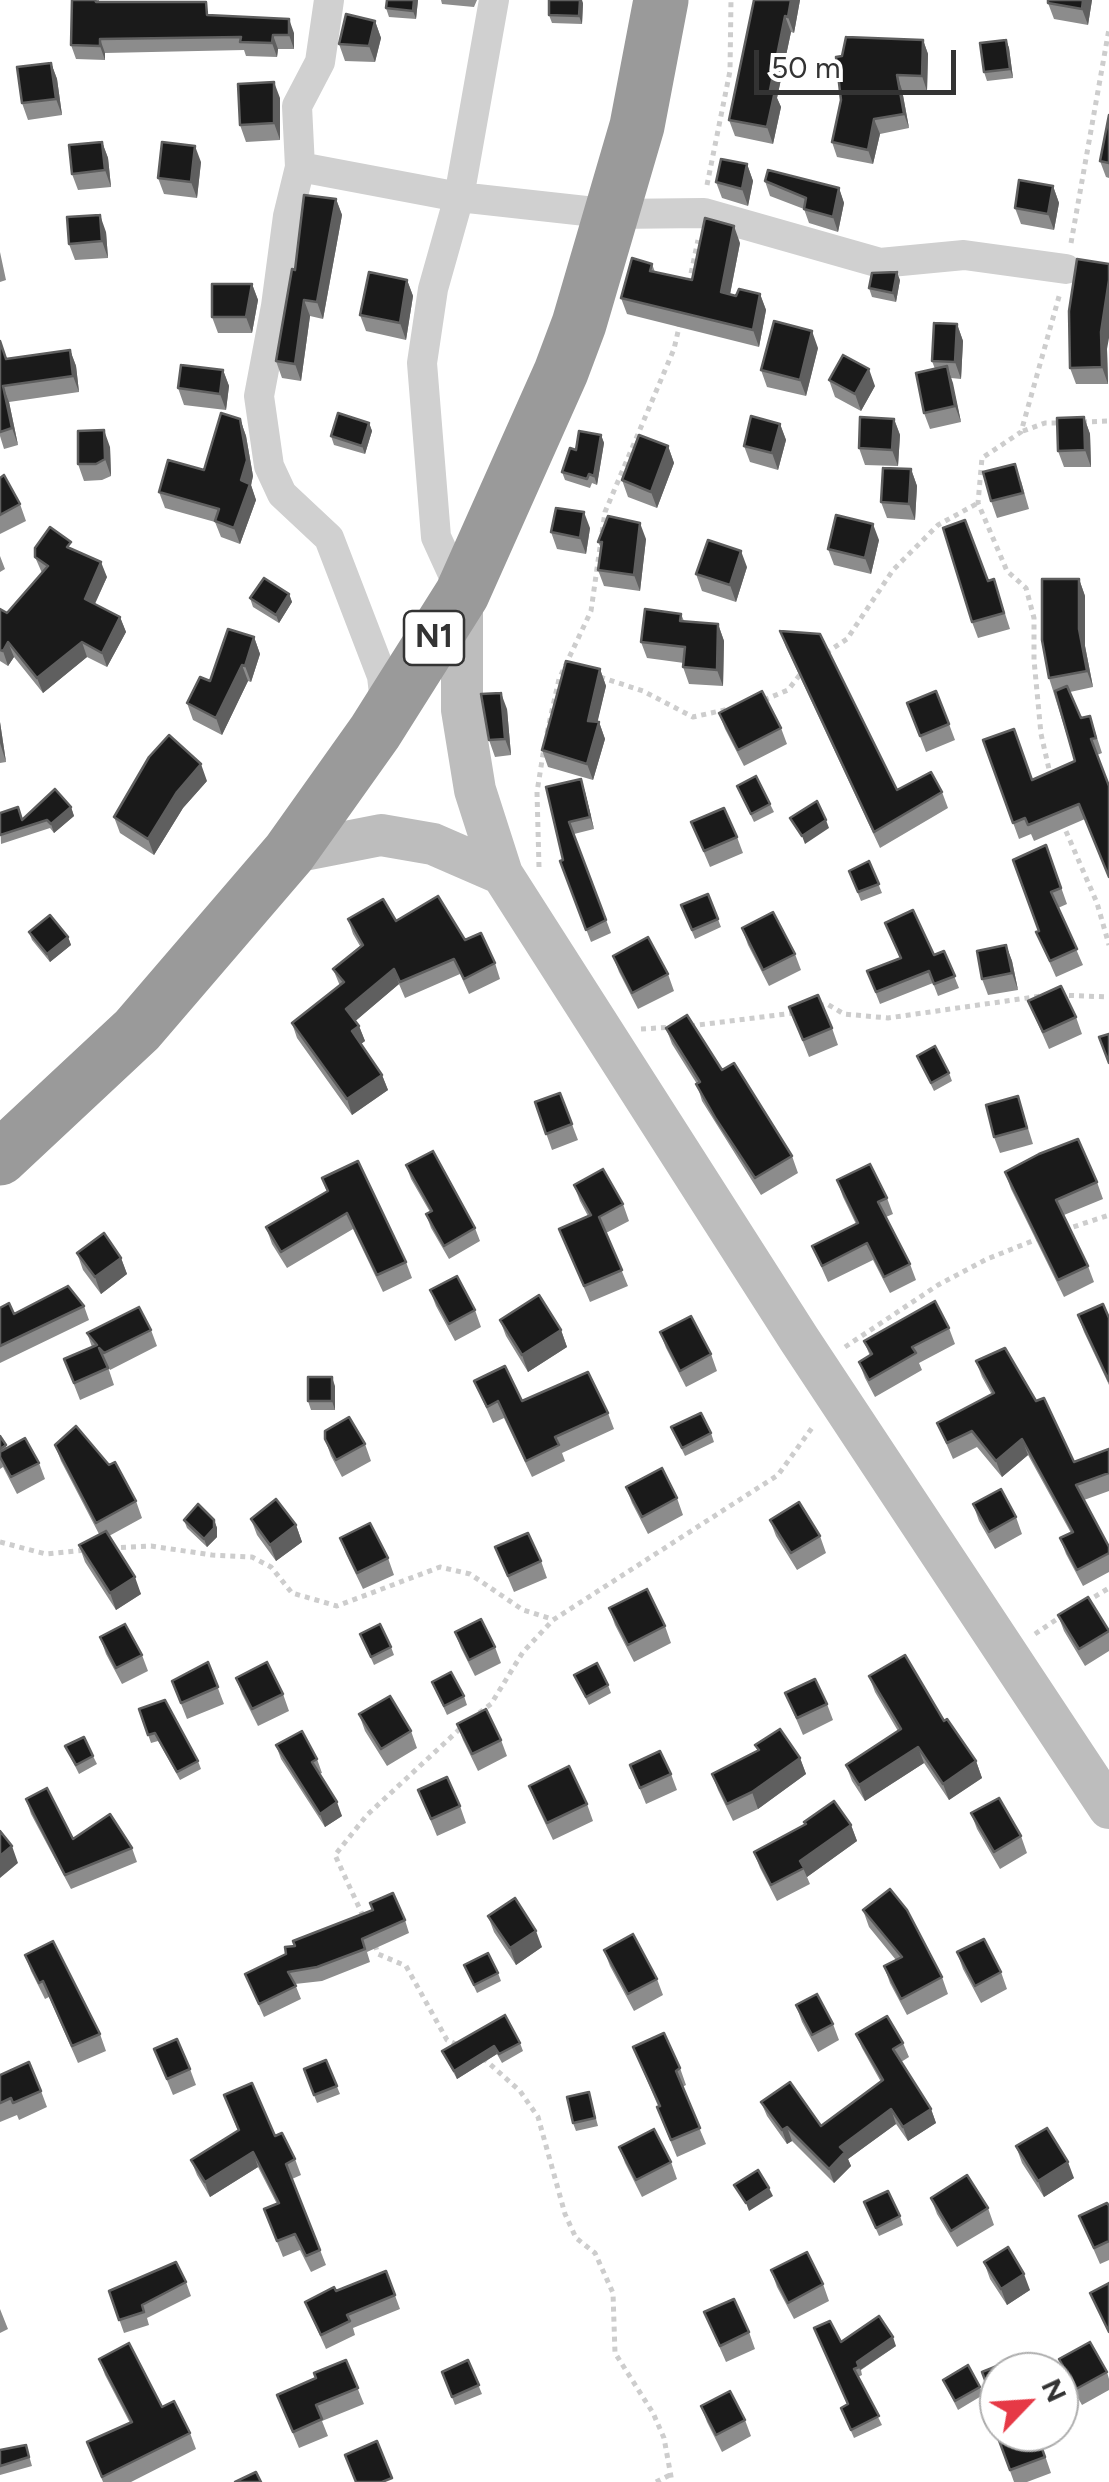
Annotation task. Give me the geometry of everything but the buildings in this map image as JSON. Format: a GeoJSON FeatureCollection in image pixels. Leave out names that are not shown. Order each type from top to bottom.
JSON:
{"type":"FeatureCollection","features":[{"type":"Feature","properties":{"kind":"highway","name":"N1"},"geometry":{"type":"LineString","coordinates":[[0,1158],[137,1030],[289,853],[386,715],[462,594],[561,372],[614,214],[637,126],[661,0]]}},
{"type":"Feature","properties":{"kind":"main road"},"geometry":{"type":"LineString","coordinates":[[462,594],[462,710],[476,790],[602,1032],[1109,1808]]}},
{"type":"Feature","properties":{"kind":"main road"},"geometry":{"type":"LineString","coordinates":[[289,853],[381,836],[432,844],[522,876]]}},
{"type":"Feature","properties":{"kind":"street"},"geometry":{"type":"LineString","coordinates":[[329,0],[320,62],[297,106],[300,167],[288,216],[259,396],[269,466],[282,494],[328,538],[382,676],[386,715]]}},
{"type":"Feature","properties":{"kind":"street"},"geometry":{"type":"LineString","coordinates":[[462,594],[436,537],[422,363],[434,289],[459,198],[494,0]]}},
{"type":"Feature","properties":{"kind":"street"},"geometry":{"type":"LineString","coordinates":[[300,167],[459,198],[614,214],[704,213],[880,263],[964,255],[1066,269]]}},
{"type":"Feature","properties":{"kind":"path"},"geometry":{"type":"LineString","coordinates":[[686,298],[730,71],[730,0]]}},
{"type":"Feature","properties":{"kind":"path"},"geometry":{"type":"LineString","coordinates":[[522,876],[538,862],[537,792],[548,726],[564,668],[592,611],[605,512],[674,349],[682,315]]}},
{"type":"Feature","properties":{"kind":"path"},"geometry":{"type":"LineString","coordinates":[[1022,432],[1045,423],[1109,421]]}},
{"type":"Feature","properties":{"kind":"path"},"geometry":{"type":"LineString","coordinates":[[820,658],[847,639],[893,570],[938,525],[978,503],[1007,571],[1026,588],[1034,618],[1040,734],[1055,791]]}},
{"type":"Feature","properties":{"kind":"path"},"geometry":{"type":"LineString","coordinates":[[749,704],[788,690],[807,667]]}},
{"type":"Feature","properties":{"kind":"path"},"geometry":{"type":"LineString","coordinates":[[564,668],[578,671]]}},
{"type":"Feature","properties":{"kind":"path"},"geometry":{"type":"LineString","coordinates":[[593,675],[643,691],[693,717],[731,708]]}},
{"type":"Feature","properties":{"kind":"path"},"geometry":{"type":"LineString","coordinates":[[1059,810],[1097,903],[1109,946]]}},
{"type":"Feature","properties":{"kind":"path"},"geometry":{"type":"LineString","coordinates":[[602,1032],[716,1025],[791,1014],[826,1004],[844,1014],[888,1018],[1040,994],[1109,996]]}},
{"type":"Feature","properties":{"kind":"path"},"geometry":{"type":"LineString","coordinates":[[1059,1232],[1109,1215]]}},
{"type":"Feature","properties":{"kind":"path"},"geometry":{"type":"LineString","coordinates":[[364,1916],[335,1855],[366,1815],[445,1741],[492,1704],[523,1652],[553,1620],[778,1474],[826,1380],[938,1286],[987,1259],[1045,1236]]}},
{"type":"Feature","properties":{"kind":"path"},"geometry":{"type":"LineString","coordinates":[[0,1542],[46,1554],[151,1546],[212,1556],[252,1557],[271,1566],[292,1593],[337,1606],[440,1568],[470,1574],[524,1610],[553,1620]]}},
{"type":"Feature","properties":{"kind":"path"},"geometry":{"type":"LineString","coordinates":[[1006,1652],[1109,1588]]}},
{"type":"Feature","properties":{"kind":"path"},"geometry":{"type":"LineString","coordinates":[[371,1935],[378,1954],[406,1966],[447,2040],[487,2060],[520,2091],[538,2117],[565,2214],[576,2238],[595,2253],[613,2293],[615,2353],[664,2438],[671,2478],[656,2482]]}}]}
